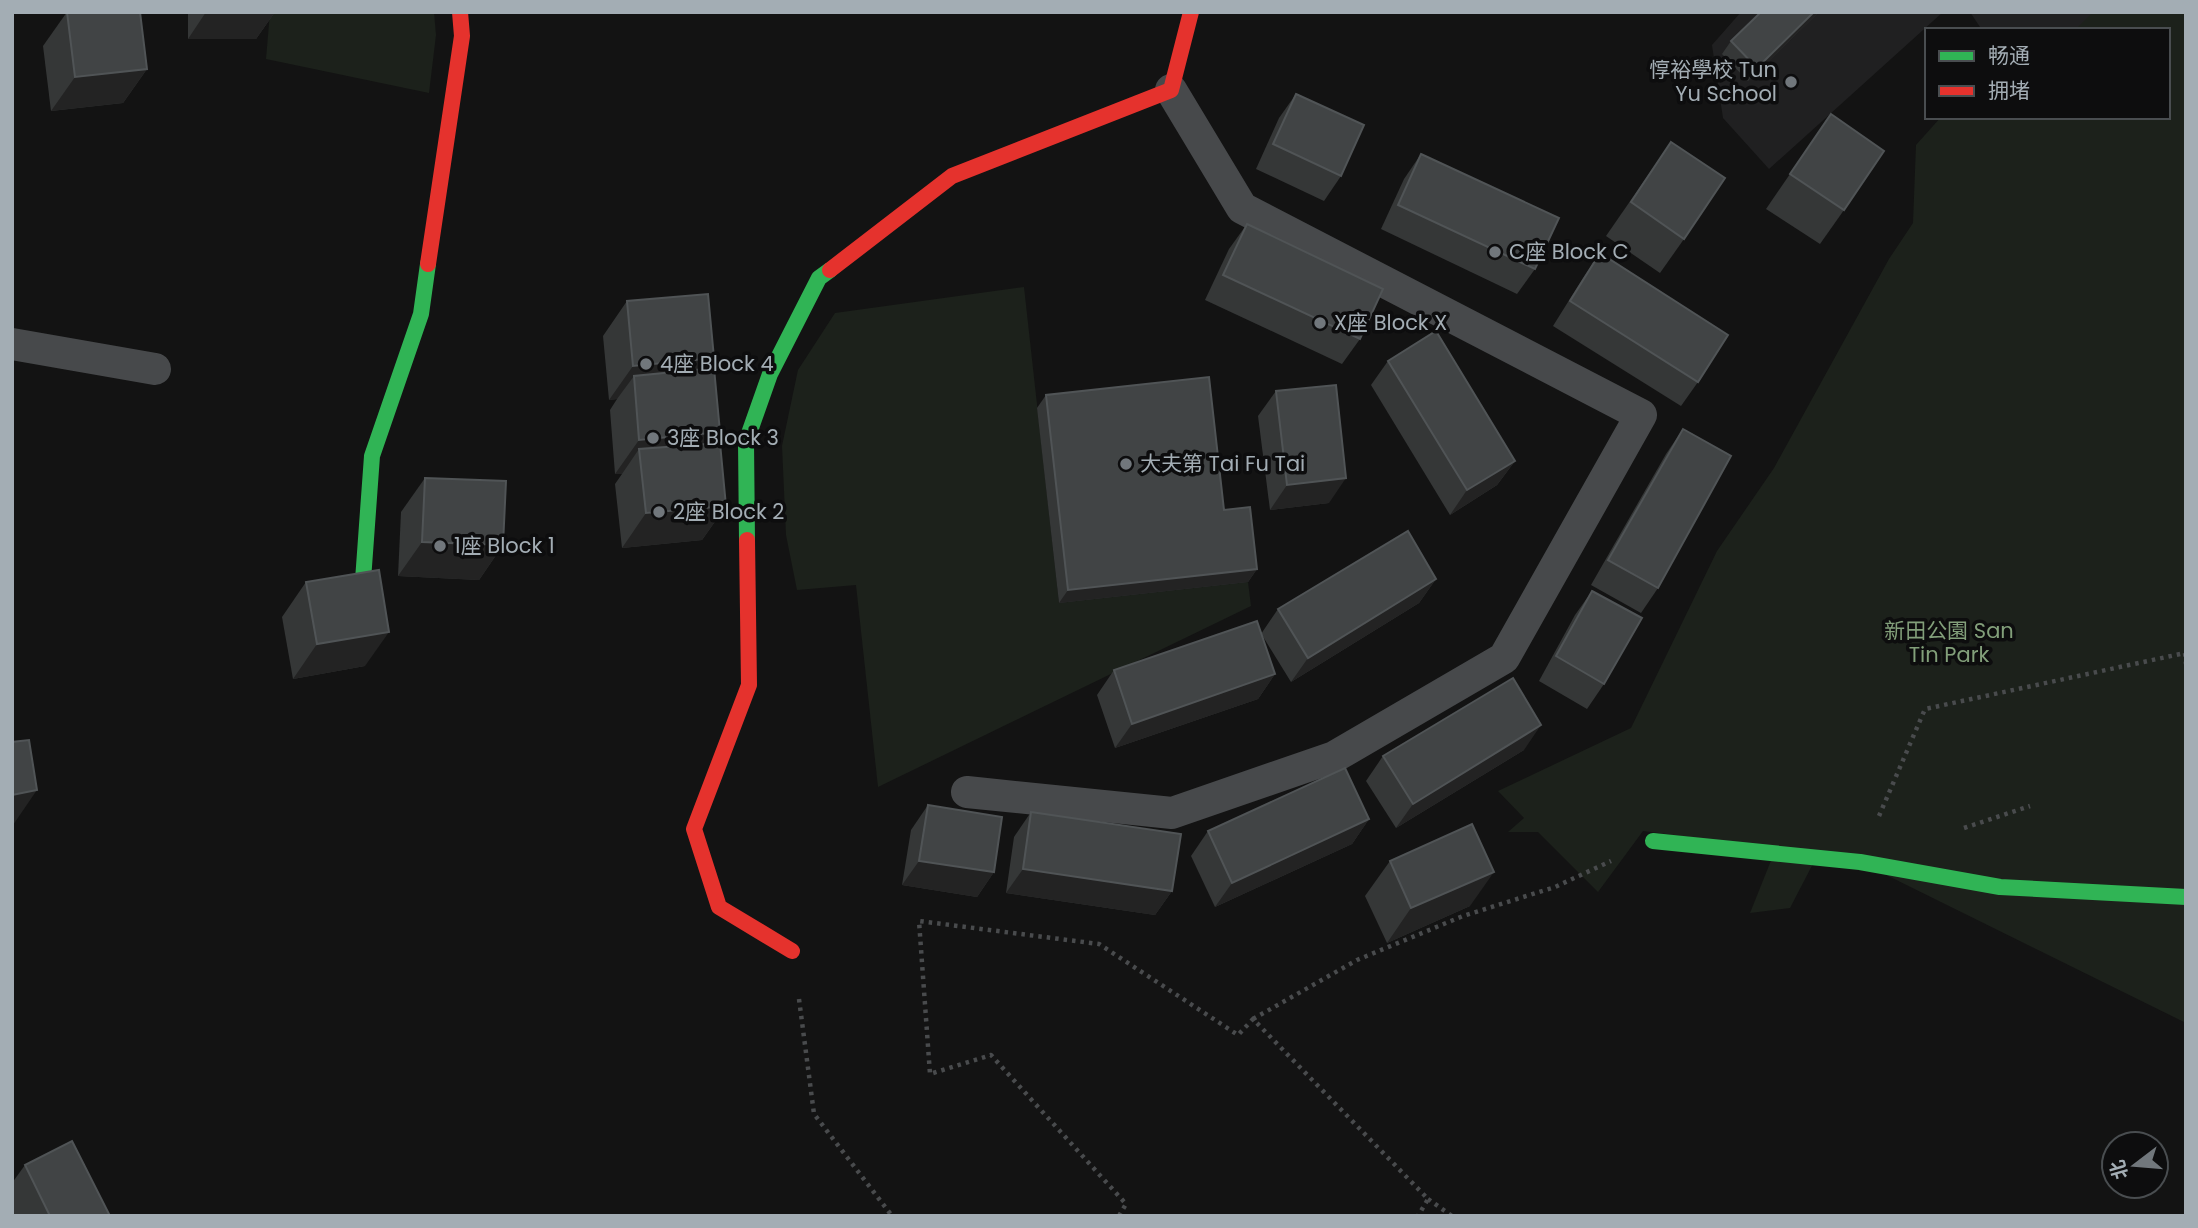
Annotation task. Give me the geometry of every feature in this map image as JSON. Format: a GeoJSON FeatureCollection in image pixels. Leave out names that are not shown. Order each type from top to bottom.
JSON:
{"type":"FeatureCollection","features":[{"type":"Feature","properties":{"kind":"street"},"geometry":{"type":"LineString","coordinates":[[362,594],[372,456],[421,314],[462,36],[460,12]]}},
{"type":"Feature","properties":{"kind":"street"},"geometry":{"type":"LineString","coordinates":[[792,951],[719,906],[694,830],[749,685],[746,442],[770,374],[819,278],[952,176],[1171,90],[1191,12]]}},
{"type":"Feature","properties":{"kind":"street"},"geometry":{"type":"LineString","coordinates":[[1653,841],[1860,862],[2000,887],[2186,897]]}},
{"type":"Feature","properties":{"kind":"lane"},"geometry":{"type":"LineString","coordinates":[[967,792],[1172,813],[1334,757],[1504,658],[1641,415],[1242,208],[1171,90]]}},
{"type":"Feature","properties":{"kind":"lane"},"geometry":{"type":"LineString","coordinates":[[12,344],[155,369]]}},
{"type":"Feature","properties":{"kind":"path"},"geometry":{"type":"LineString","coordinates":[[1860,862],[1924,709],[2185,653],[2186,664]]}},
{"type":"Feature","properties":{"kind":"path"},"geometry":{"type":"LineString","coordinates":[[1119,1216],[1126,1205],[991,1055],[930,1073],[919,921],[1099,944],[1238,1035],[1253,1019],[1357,960],[1463,916],[1555,887],[1653,841]]}},
{"type":"Feature","properties":{"kind":"path"},"geometry":{"type":"LineString","coordinates":[[792,951],[814,1114],[892,1216]]}},
{"type":"Feature","properties":{"kind":"path"},"geometry":{"type":"LineString","coordinates":[[1253,1019],[1428,1199],[1452,1216]]}},
{"type":"Feature","properties":{"kind":"path"},"geometry":{"type":"LineString","coordinates":[[1418,1216],[1428,1199]]}},
{"type":"Feature","properties":{"kind":"shaded area","name":"惇裕學校 Tun Yu School"},"geometry":{"type":"Polygon","coordinates":[[[1741,12],[1943,12],[1769,169],[1723,118],[1712,45],[1741,12]]]}},
{"type":"Feature","properties":{"kind":"shaded area"},"geometry":{"type":"Polygon","coordinates":[[[1970,12],[2186,12],[2170,28],[1981,28],[1970,12]]]}},
{"type":"Feature","properties":{"kind":"green space"},"geometry":{"type":"Polygon","coordinates":[[[270,12],[434,12],[436,35],[429,93],[266,59],[270,12]]]}},
{"type":"Feature","properties":{"kind":"green space","name":"新田公園 San Tin Park"},"geometry":{"type":"Polygon","coordinates":[[[2093,12],[2186,12],[2186,1023],[1860,862],[1818,854],[1790,908],[1750,913],[1776,848],[1643,831],[1598,892],[1538,832],[1508,832],[1524,818],[1498,791],[1631,728],[1717,551],[1774,468],[1889,259],[1913,223],[1916,145],[1939,119],[2170,119],[2170,28],[2077,28],[2093,12]]]}},
{"type":"Feature","properties":{"kind":"green space"},"geometry":{"type":"Polygon","coordinates":[[[1024,287],[1059,603],[1248,582],[1251,606],[878,787],[856,585],[797,590],[786,535],[782,446],[798,370],[835,313],[1024,287]]]}},
{"type":"Feature","properties":{"kind":"building"},"geometry":{"type":"Polygon","coordinates":[[[67,12],[140,12],[147,69],[75,77],[67,12]]]}},
{"type":"Feature","properties":{"kind":"building"},"geometry":{"type":"Polygon","coordinates":[[[1761,12],[1814,12],[1757,68],[1731,41],[1761,12]]]}},
{"type":"Feature","properties":{"kind":"building"},"geometry":{"type":"Polygon","coordinates":[[[1296,94],[1364,125],[1341,176],[1273,144],[1296,94]]]}},
{"type":"Feature","properties":{"kind":"building"},"geometry":{"type":"Polygon","coordinates":[[[1831,114],[1884,151],[1844,210],[1790,174],[1831,114]]]}},
{"type":"Feature","properties":{"kind":"building"},"geometry":{"type":"Polygon","coordinates":[[[1671,142],[1725,178],[1684,239],[1631,202],[1671,142]]]}},
{"type":"Feature","properties":{"kind":"building"},"geometry":{"type":"Polygon","coordinates":[[[1421,154],[1559,218],[1535,269],[1398,205],[1421,154]]]}},
{"type":"Feature","properties":{"kind":"building"},"geometry":{"type":"Polygon","coordinates":[[[1247,224],[1383,289],[1360,339],[1223,275],[1247,224]]]}},
{"type":"Feature","properties":{"kind":"building"},"geometry":{"type":"Polygon","coordinates":[[[1600,253],[1728,335],[1698,382],[1570,301],[1600,253]]]}},
{"type":"Feature","properties":{"kind":"building"},"geometry":{"type":"Polygon","coordinates":[[[708,294],[714,358],[633,366],[627,301],[708,294]]]}},
{"type":"Feature","properties":{"kind":"building"},"geometry":{"type":"Polygon","coordinates":[[[1436,331],[1515,461],[1467,490],[1388,361],[1436,331]]]}},
{"type":"Feature","properties":{"kind":"building"},"geometry":{"type":"Polygon","coordinates":[[[714,368],[720,432],[639,440],[634,376],[714,368]]]}},
{"type":"Feature","properties":{"kind":"building","name":"大夫第 Tai Fu Tai"},"geometry":{"type":"Polygon","coordinates":[[[1209,377],[1224,510],[1250,507],[1257,569],[1068,590],[1046,395],[1209,377]]]}},
{"type":"Feature","properties":{"kind":"building"},"geometry":{"type":"Polygon","coordinates":[[[1336,385],[1346,478],[1287,485],[1276,391],[1336,385]]]}},
{"type":"Feature","properties":{"kind":"building"},"geometry":{"type":"Polygon","coordinates":[[[1683,429],[1731,456],[1658,588],[1608,560],[1683,429]]]}},
{"type":"Feature","properties":{"kind":"building"},"geometry":{"type":"Polygon","coordinates":[[[720,443],[726,506],[646,513],[639,449],[720,443]]]}},
{"type":"Feature","properties":{"kind":"building"},"geometry":{"type":"Polygon","coordinates":[[[425,478],[506,481],[503,545],[422,542],[425,478]]]}},
{"type":"Feature","properties":{"kind":"building"},"geometry":{"type":"Polygon","coordinates":[[[1408,531],[1436,579],[1308,658],[1278,609],[1408,531]]]}},
{"type":"Feature","properties":{"kind":"building"},"geometry":{"type":"Polygon","coordinates":[[[379,570],[389,632],[317,644],[306,582],[379,570]]]}},
{"type":"Feature","properties":{"kind":"building"},"geometry":{"type":"Polygon","coordinates":[[[1592,591],[1642,618],[1604,684],[1556,656],[1592,591]]]}},
{"type":"Feature","properties":{"kind":"building"},"geometry":{"type":"Polygon","coordinates":[[[1257,621],[1275,674],[1132,724],[1114,670],[1257,621]]]}},
{"type":"Feature","properties":{"kind":"building"},"geometry":{"type":"Polygon","coordinates":[[[1513,678],[1541,725],[1413,804],[1383,756],[1513,678]]]}},
{"type":"Feature","properties":{"kind":"building"},"geometry":{"type":"Polygon","coordinates":[[[29,740],[37,790],[12,795],[12,742],[29,740]]]}},
{"type":"Feature","properties":{"kind":"building"},"geometry":{"type":"Polygon","coordinates":[[[1345,768],[1369,819],[1232,883],[1208,831],[1345,768]]]}},
{"type":"Feature","properties":{"kind":"building"},"geometry":{"type":"Polygon","coordinates":[[[928,805],[1002,817],[994,872],[919,861],[928,805]]]}},
{"type":"Feature","properties":{"kind":"building"},"geometry":{"type":"Polygon","coordinates":[[[1031,812],[1181,834],[1172,891],[1023,869],[1031,812]]]}},
{"type":"Feature","properties":{"kind":"building"},"geometry":{"type":"Polygon","coordinates":[[[1472,824],[1494,872],[1411,908],[1390,861],[1472,824]]]}},
{"type":"Feature","properties":{"kind":"building"},"geometry":{"type":"Polygon","coordinates":[[[72,1141],[110,1216],[50,1216],[25,1165],[72,1141]]]}},
{"type":"Feature","properties":{"kind":"traffic: fast"},"geometry":{"type":"LineString","coordinates":[[362,594],[372,456],[421,314],[428,264]]}},
{"type":"Feature","properties":{"kind":"traffic: fast"},"geometry":{"type":"LineString","coordinates":[[747,540],[746,442],[770,374],[819,278],[830,270]]}},
{"type":"Feature","properties":{"kind":"traffic: fast"},"geometry":{"type":"LineString","coordinates":[[1653,841],[1860,862],[2000,887],[2186,897]]}},
{"type":"Feature","properties":{"kind":"traffic: jam"},"geometry":{"type":"LineString","coordinates":[[428,264],[462,36],[460,12]]}},
{"type":"Feature","properties":{"kind":"traffic: jam"},"geometry":{"type":"LineString","coordinates":[[830,270],[952,176],[1171,90],[1191,12]]}},
{"type":"Feature","properties":{"kind":"traffic: jam"},"geometry":{"type":"LineString","coordinates":[[747,540],[749,685],[694,829],[719,907],[792,951]]}},
{"type":"Feature","properties":{"kind":"place","name":"惇裕學校 Tun Yu School"},"geometry":{"type":"Point","coordinates":[1791,82]}},
{"type":"Feature","properties":{"kind":"place","name":"C座 Block C"},"geometry":{"type":"Point","coordinates":[1495,252]}},
{"type":"Feature","properties":{"kind":"place","name":"X座 Block X"},"geometry":{"type":"Point","coordinates":[1320,323]}},
{"type":"Feature","properties":{"kind":"place","name":"4座 Block 4"},"geometry":{"type":"Point","coordinates":[646,364]}},
{"type":"Feature","properties":{"kind":"place","name":"3座 Block 3"},"geometry":{"type":"Point","coordinates":[653,438]}},
{"type":"Feature","properties":{"kind":"place","name":"大夫第 Tai Fu Tai"},"geometry":{"type":"Point","coordinates":[1126,464]}},
{"type":"Feature","properties":{"kind":"place","name":"2座 Block 2"},"geometry":{"type":"Point","coordinates":[659,512]}},
{"type":"Feature","properties":{"kind":"place","name":"1座 Block 1"},"geometry":{"type":"Point","coordinates":[440,546]}}]}
